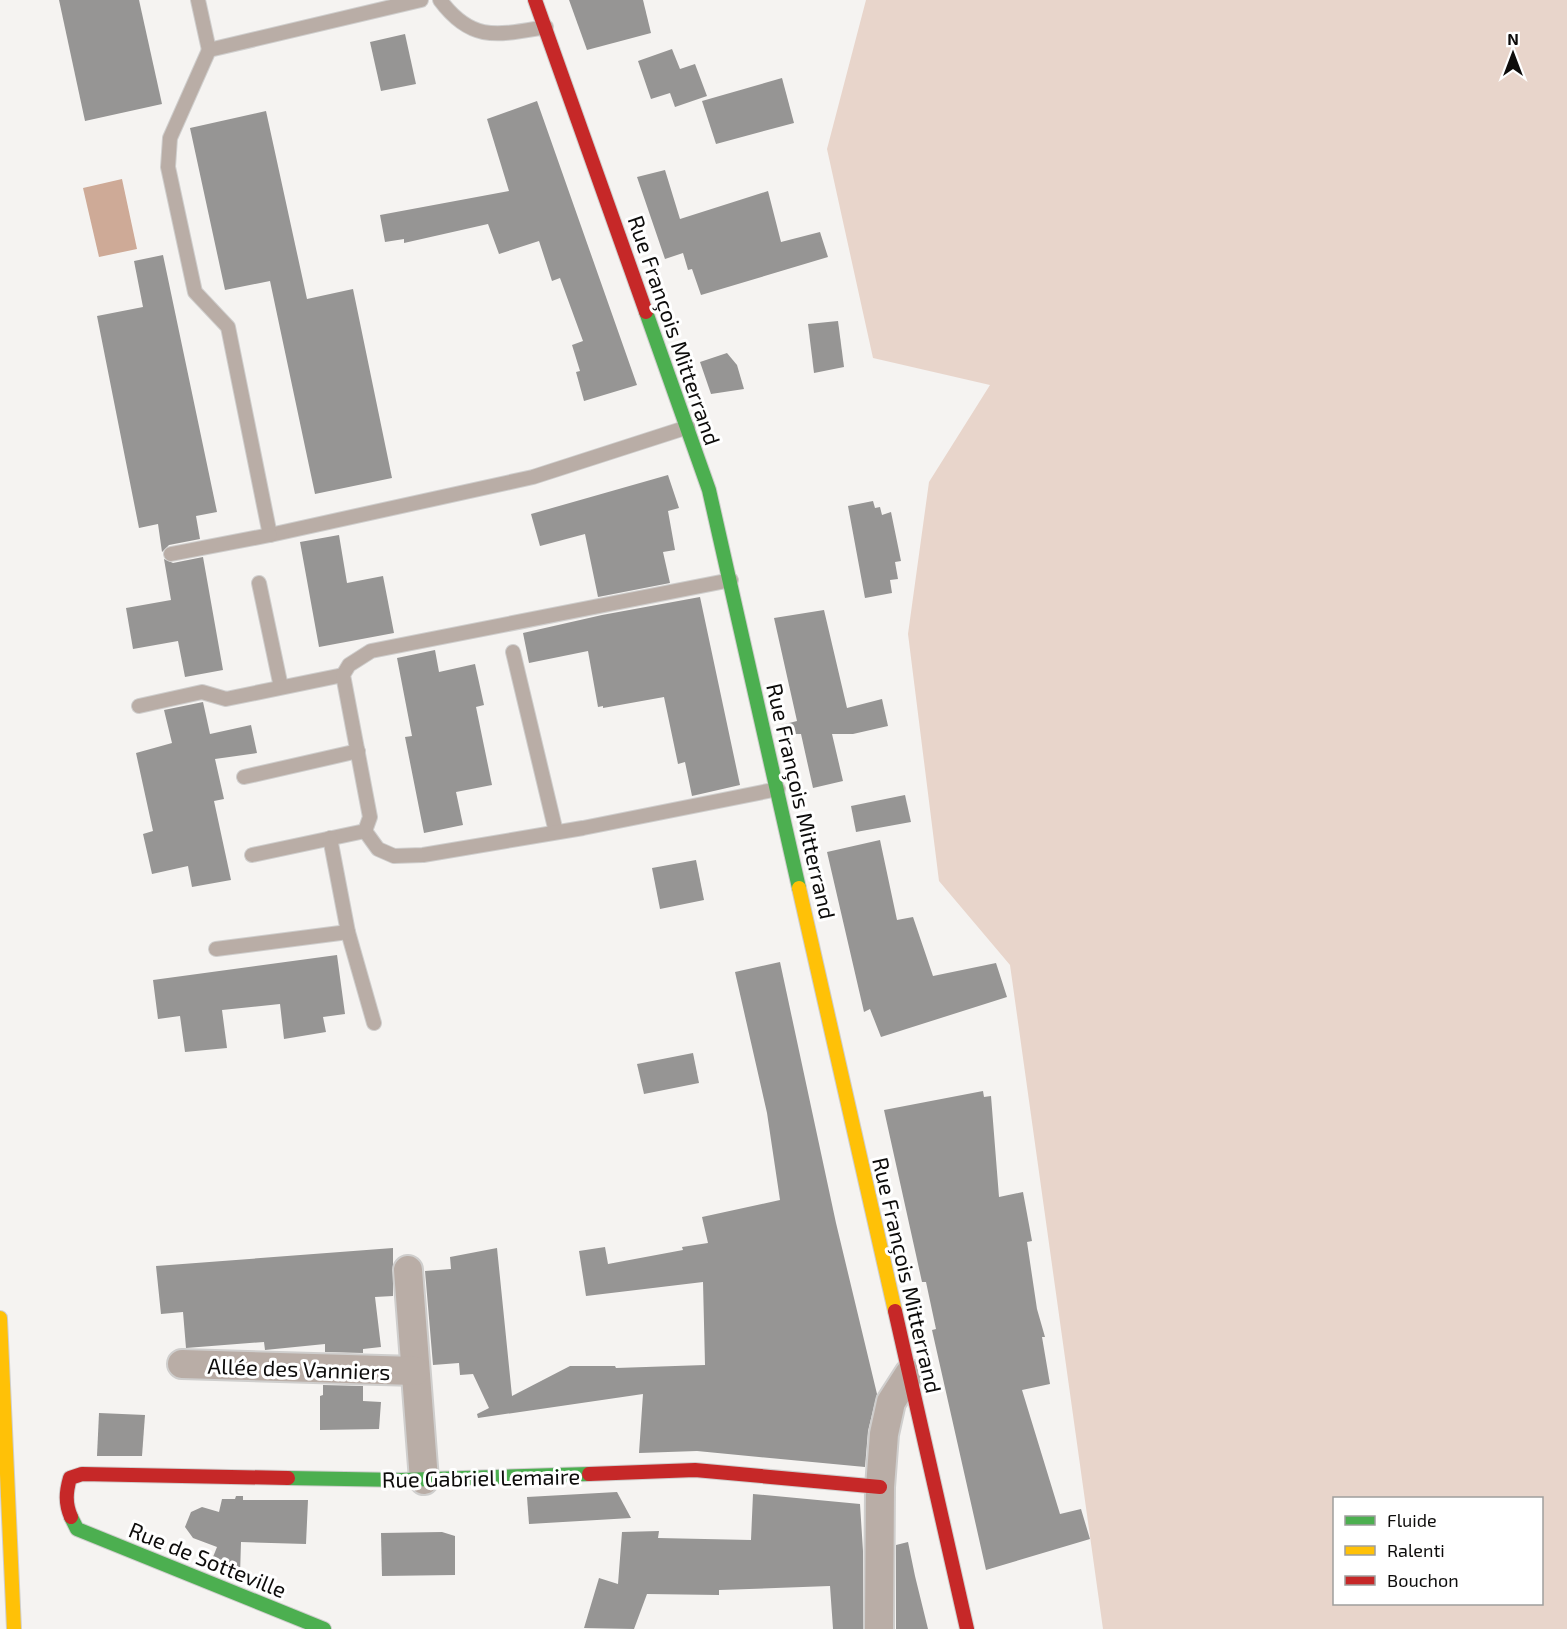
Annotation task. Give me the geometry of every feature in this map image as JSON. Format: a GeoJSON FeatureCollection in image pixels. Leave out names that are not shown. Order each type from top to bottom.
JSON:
{"type":"FeatureCollection","features":[{"type":"Feature","properties":{"kind":"street","name":"Rue François Mitterrand"},"geometry":{"type":"LineString","coordinates":[[535,0],[709,490],[967,1629]]}},
{"type":"Feature","properties":{"kind":"street","name":"Allée des Vanniers"},"geometry":{"type":"LineString","coordinates":[[408,1270],[424,1479]]}},
{"type":"Feature","properties":{"kind":"street"},"geometry":{"type":"LineString","coordinates":[[0,1318],[14,1629]]}},
{"type":"Feature","properties":{"kind":"street","name":"Allée des Vanniers"},"geometry":{"type":"LineString","coordinates":[[182,1365],[416,1371]]}},
{"type":"Feature","properties":{"kind":"street"},"geometry":{"type":"LineString","coordinates":[[879,1629],[880,1487],[884,1434],[891,1402],[909,1374]]}},
{"type":"Feature","properties":{"kind":"street","name":"Rue Gabriel Lemaire"},"geometry":{"type":"LineString","coordinates":[[78,1529],[66,1511],[66,1491],[70,1478],[82,1474],[424,1479],[695,1470],[880,1487]]}},
{"type":"Feature","properties":{"kind":"street","name":"Rue de Sotteville"},"geometry":{"type":"LineString","coordinates":[[78,1529],[324,1629]]}},
{"type":"Feature","properties":{"kind":"lane"},"geometry":{"type":"LineString","coordinates":[[198,0],[209,50],[170,138],[168,167],[195,292],[228,327],[270,535]]}},
{"type":"Feature","properties":{"kind":"lane"},"geometry":{"type":"LineString","coordinates":[[209,50],[421,0]]}},
{"type":"Feature","properties":{"kind":"lane"},"geometry":{"type":"LineString","coordinates":[[440,0],[452,17],[469,29],[489,35],[546,27]]}},
{"type":"Feature","properties":{"kind":"lane"},"geometry":{"type":"LineString","coordinates":[[171,554],[270,535],[533,477],[688,427]]}},
{"type":"Feature","properties":{"kind":"lane"},"geometry":{"type":"LineString","coordinates":[[365,831],[370,817],[343,675],[349,665],[371,651],[731,580]]}},
{"type":"Feature","properties":{"kind":"lane"},"geometry":{"type":"LineString","coordinates":[[259,583],[281,687]]}},
{"type":"Feature","properties":{"kind":"lane"},"geometry":{"type":"LineString","coordinates":[[513,652],[556,832]]}},
{"type":"Feature","properties":{"kind":"lane"},"geometry":{"type":"LineString","coordinates":[[138,706],[202,692],[226,699],[343,675]]}},
{"type":"Feature","properties":{"kind":"lane"},"geometry":{"type":"LineString","coordinates":[[244,777],[358,751]]}},
{"type":"Feature","properties":{"kind":"lane"},"geometry":{"type":"LineString","coordinates":[[365,831],[378,849],[394,856],[423,855],[778,789]]}},
{"type":"Feature","properties":{"kind":"lane"},"geometry":{"type":"LineString","coordinates":[[252,855],[365,831]]}},
{"type":"Feature","properties":{"kind":"lane"},"geometry":{"type":"LineString","coordinates":[[330,838],[348,932],[374,1023]]}},
{"type":"Feature","properties":{"kind":"lane"},"geometry":{"type":"LineString","coordinates":[[216,949],[348,932]]}},
{"type":"Feature","properties":{"kind":"shaded area"},"geometry":{"type":"Polygon","coordinates":[[[866,0],[1567,0],[1567,1629],[1103,1629],[1010,965],[939,881],[908,634],[929,482],[990,385],[873,358],[827,149],[866,0]]]}},
{"type":"Feature","properties":{"kind":"shaded area"},"geometry":{"type":"Polygon","coordinates":[[[122,179],[137,249],[99,257],[83,188],[122,179]]]}},
{"type":"Feature","properties":{"kind":"building"},"geometry":{"type":"Polygon","coordinates":[[[59,0],[139,0],[162,104],[85,121],[59,0]]]}},
{"type":"Feature","properties":{"kind":"building"},"geometry":{"type":"Polygon","coordinates":[[[569,0],[643,0],[651,33],[587,50],[569,0]]]}},
{"type":"Feature","properties":{"kind":"building"},"geometry":{"type":"Polygon","coordinates":[[[405,34],[416,84],[381,91],[370,42],[405,34]]]}},
{"type":"Feature","properties":{"kind":"building"},"geometry":{"type":"Polygon","coordinates":[[[672,49],[680,69],[695,64],[707,96],[675,107],[670,93],[651,99],[638,61],[672,49]]]}},
{"type":"Feature","properties":{"kind":"building"},"geometry":{"type":"Polygon","coordinates":[[[782,78],[794,123],[716,144],[702,101],[782,78]]]}},
{"type":"Feature","properties":{"kind":"building"},"geometry":{"type":"Polygon","coordinates":[[[537,101],[637,385],[584,401],[576,372],[580,371],[572,345],[583,341],[560,278],[552,281],[539,241],[499,254],[488,224],[404,243],[404,239],[385,242],[380,215],[509,191],[487,119],[537,101]]]}},
{"type":"Feature","properties":{"kind":"building"},"geometry":{"type":"Polygon","coordinates":[[[266,111],[307,299],[353,289],[392,478],[315,494],[270,281],[225,290],[190,128],[266,111]]]}},
{"type":"Feature","properties":{"kind":"building"},"geometry":{"type":"Polygon","coordinates":[[[665,170],[680,219],[768,191],[781,242],[820,232],[828,257],[701,295],[692,269],[688,270],[683,253],[665,259],[637,177],[665,170]]]}},
{"type":"Feature","properties":{"kind":"building"},"geometry":{"type":"Polygon","coordinates":[[[163,255],[217,512],[196,516],[200,539],[169,545],[162,552],[158,524],[139,528],[97,316],[143,307],[134,261],[163,255]]]}},
{"type":"Feature","properties":{"kind":"building"},"geometry":{"type":"Polygon","coordinates":[[[838,321],[844,367],[814,373],[808,324],[838,321]]]}},
{"type":"Feature","properties":{"kind":"building"},"geometry":{"type":"Polygon","coordinates":[[[727,353],[737,365],[744,389],[711,394],[700,362],[727,353]]]}},
{"type":"Feature","properties":{"kind":"building"},"geometry":{"type":"Polygon","coordinates":[[[668,475],[679,508],[668,511],[675,550],[663,552],[670,583],[598,597],[585,534],[540,546],[531,514],[668,475]]]}},
{"type":"Feature","properties":{"kind":"building"},"geometry":{"type":"Polygon","coordinates":[[[873,501],[875,508],[880,507],[882,515],[891,512],[901,561],[895,562],[898,579],[890,580],[892,593],[865,598],[848,506],[873,501]]]}},
{"type":"Feature","properties":{"kind":"building"},"geometry":{"type":"Polygon","coordinates":[[[339,535],[347,583],[383,576],[394,633],[319,647],[300,542],[339,535]]]}},
{"type":"Feature","properties":{"kind":"building"},"geometry":{"type":"Polygon","coordinates":[[[203,557],[223,670],[185,677],[178,641],[133,649],[126,608],[171,600],[164,559],[173,563],[203,557]]]}},
{"type":"Feature","properties":{"kind":"building"},"geometry":{"type":"Polygon","coordinates":[[[700,597],[740,785],[692,796],[685,762],[678,764],[664,697],[598,707],[588,651],[529,663],[523,633],[602,615],[700,597]]]}},
{"type":"Feature","properties":{"kind":"building"},"geometry":{"type":"Polygon","coordinates":[[[824,610],[847,708],[882,699],[888,726],[853,734],[832,734],[843,781],[813,788],[801,734],[784,734],[781,725],[797,721],[774,618],[824,610]]]}},
{"type":"Feature","properties":{"kind":"building"},"geometry":{"type":"Polygon","coordinates":[[[435,650],[439,672],[475,664],[484,705],[476,707],[492,785],[456,792],[463,825],[424,833],[405,737],[412,736],[397,658],[435,650]]]}},
{"type":"Feature","properties":{"kind":"building"},"geometry":{"type":"Polygon","coordinates":[[[203,702],[210,734],[251,725],[257,753],[215,759],[224,799],[214,801],[231,880],[192,887],[188,866],[152,874],[143,834],[153,831],[136,753],[172,743],[164,710],[203,702]]]}},
{"type":"Feature","properties":{"kind":"building"},"geometry":{"type":"Polygon","coordinates":[[[905,795],[911,822],[856,832],[851,806],[905,795]]]}},
{"type":"Feature","properties":{"kind":"building"},"geometry":{"type":"Polygon","coordinates":[[[880,840],[897,920],[913,917],[933,976],[996,963],[1007,997],[881,1037],[870,1009],[864,1012],[827,852],[880,840]]]}},
{"type":"Feature","properties":{"kind":"building"},"geometry":{"type":"Polygon","coordinates":[[[696,860],[704,900],[660,909],[652,868],[696,860]]]}},
{"type":"Feature","properties":{"kind":"building"},"geometry":{"type":"Polygon","coordinates":[[[337,955],[345,1014],[323,1017],[326,1032],[284,1039],[280,1004],[222,1010],[227,1048],[185,1052],[180,1016],[158,1019],[153,980],[337,955]]]}},
{"type":"Feature","properties":{"kind":"building"},"geometry":{"type":"Polygon","coordinates":[[[780,962],[836,1223],[877,1394],[868,1431],[865,1467],[697,1451],[639,1453],[643,1394],[478,1418],[477,1414],[489,1408],[473,1374],[460,1375],[459,1363],[433,1365],[425,1271],[451,1269],[450,1257],[497,1248],[512,1396],[570,1366],[615,1366],[616,1368],[705,1365],[703,1282],[586,1296],[579,1251],[605,1247],[608,1264],[683,1250],[682,1247],[708,1243],[702,1217],[780,1200],[767,1113],[735,972],[780,962]]]}},
{"type":"Feature","properties":{"kind":"building"},"geometry":{"type":"Polygon","coordinates":[[[693,1053],[699,1083],[644,1094],[637,1064],[693,1053]]]}},
{"type":"Feature","properties":{"kind":"building"},"geometry":{"type":"Polygon","coordinates":[[[983,1091],[984,1097],[991,1096],[999,1197],[1023,1192],[1032,1241],[1027,1242],[1037,1309],[1045,1337],[1042,1337],[1050,1384],[1022,1390],[1060,1514],[1081,1509],[1090,1539],[986,1570],[932,1330],[936,1329],[926,1282],[922,1282],[884,1110],[983,1091]]]}},
{"type":"Feature","properties":{"kind":"building"},"geometry":{"type":"Polygon","coordinates":[[[393,1248],[393,1296],[375,1297],[381,1347],[363,1349],[363,1353],[325,1352],[325,1344],[265,1350],[264,1342],[186,1348],[183,1312],[161,1314],[156,1266],[393,1248]]]}},
{"type":"Feature","properties":{"kind":"building"},"geometry":{"type":"Polygon","coordinates":[[[323,1385],[363,1386],[363,1401],[381,1402],[379,1429],[320,1430],[320,1396],[323,1395],[323,1385]]]}},
{"type":"Feature","properties":{"kind":"building"},"geometry":{"type":"Polygon","coordinates":[[[99,1413],[145,1415],[142,1456],[97,1456],[99,1413]]]}},
{"type":"Feature","properties":{"kind":"building"},"geometry":{"type":"Polygon","coordinates":[[[617,1492],[631,1518],[529,1524],[527,1497],[617,1492]]]}},
{"type":"Feature","properties":{"kind":"building"},"geometry":{"type":"Polygon","coordinates":[[[753,1494],[860,1504],[863,1551],[863,1629],[833,1629],[830,1586],[719,1590],[719,1595],[647,1594],[634,1629],[584,1628],[599,1578],[618,1584],[622,1532],[659,1531],[658,1538],[751,1540],[753,1494]]]}},
{"type":"Feature","properties":{"kind":"building"},"geometry":{"type":"Polygon","coordinates":[[[236,1496],[243,1496],[243,1500],[308,1500],[306,1544],[241,1542],[240,1575],[211,1562],[217,1547],[193,1538],[185,1527],[191,1512],[202,1507],[219,1512],[222,1499],[235,1499],[236,1496]]]}},
{"type":"Feature","properties":{"kind":"building"},"geometry":{"type":"Polygon","coordinates":[[[442,1532],[455,1536],[455,1575],[382,1576],[381,1533],[442,1532]]]}},
{"type":"Feature","properties":{"kind":"building"},"geometry":{"type":"Polygon","coordinates":[[[908,1542],[928,1629],[896,1629],[896,1545],[908,1542]]]}},
{"type":"Feature","properties":{"kind":"traffic: fast"},"geometry":{"type":"LineString","coordinates":[[646,312],[709,490],[799,888]]}},
{"type":"Feature","properties":{"kind":"traffic: fast"},"geometry":{"type":"LineString","coordinates":[[288,1478],[401,1480],[589,1474]]}},
{"type":"Feature","properties":{"kind":"traffic: fast"},"geometry":{"type":"LineString","coordinates":[[71,1517],[77,1529],[324,1629]]}},
{"type":"Feature","properties":{"kind":"traffic: slow"},"geometry":{"type":"LineString","coordinates":[[799,888],[895,1311]]}},
{"type":"Feature","properties":{"kind":"traffic: slow"},"geometry":{"type":"LineString","coordinates":[[0,1318],[14,1629]]}},
{"type":"Feature","properties":{"kind":"traffic: jam"},"geometry":{"type":"LineString","coordinates":[[535,0],[646,312]]}},
{"type":"Feature","properties":{"kind":"traffic: jam"},"geometry":{"type":"LineString","coordinates":[[895,1311],[967,1629]]}},
{"type":"Feature","properties":{"kind":"traffic: jam"},"geometry":{"type":"LineString","coordinates":[[589,1474],[695,1470],[880,1487]]}},
{"type":"Feature","properties":{"kind":"traffic: jam"},"geometry":{"type":"LineString","coordinates":[[71,1517],[67,1502],[70,1478],[82,1474],[288,1478]]}}]}
